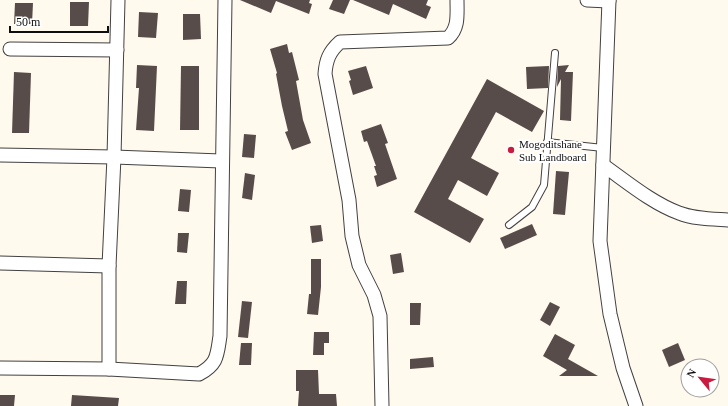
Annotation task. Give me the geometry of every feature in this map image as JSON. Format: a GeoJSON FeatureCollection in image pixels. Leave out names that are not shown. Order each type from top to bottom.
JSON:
{"type":"FeatureCollection","features":[{"type":"Feature","properties":{"kind":"street"},"geometry":{"type":"LineString","coordinates":[[109,369],[109,266],[114,157],[118,0]]}},
{"type":"Feature","properties":{"kind":"street"},"geometry":{"type":"LineString","coordinates":[[0,368],[109,369],[199,374],[210,368],[217,358],[220,336],[221,161],[225,0]]}},
{"type":"Feature","properties":{"kind":"street"},"geometry":{"type":"LineString","coordinates":[[382,406],[380,316],[374,295],[359,265],[352,236],[349,200],[325,74],[326,61],[332,50],[340,42],[448,38],[454,33],[457,23],[458,0]]}},
{"type":"Feature","properties":{"kind":"street"},"geometry":{"type":"LineString","coordinates":[[587,0],[609,0],[600,241],[608,300],[623,368],[636,406]]}},
{"type":"Feature","properties":{"kind":"street"},"geometry":{"type":"LineString","coordinates":[[10,49],[117,50]]}},
{"type":"Feature","properties":{"kind":"street"},"geometry":{"type":"LineString","coordinates":[[0,155],[221,161]]}},
{"type":"Feature","properties":{"kind":"street"},"geometry":{"type":"LineString","coordinates":[[604,165],[662,205],[680,214],[705,219],[728,220]]}},
{"type":"Feature","properties":{"kind":"street"},"geometry":{"type":"LineString","coordinates":[[0,263],[109,266]]}},
{"type":"Feature","properties":{"kind":"lane"},"geometry":{"type":"LineString","coordinates":[[509,225],[532,207],[540,197],[544,185],[555,53]]}},
{"type":"Feature","properties":{"kind":"lane"},"geometry":{"type":"LineString","coordinates":[[547,142],[603,148]]}},
{"type":"Feature","properties":{"kind":"building"},"geometry":{"type":"Polygon","coordinates":[[[240,0],[310,0],[309,3],[312,4],[309,14],[276,1],[271,13],[240,0]]]}},
{"type":"Feature","properties":{"kind":"building"},"geometry":{"type":"Polygon","coordinates":[[[333,0],[350,0],[344,14],[329,9],[333,0]]]}},
{"type":"Feature","properties":{"kind":"building"},"geometry":{"type":"Polygon","coordinates":[[[353,0],[428,0],[426,5],[431,7],[426,19],[393,4],[389,15],[353,0]]]}},
{"type":"Feature","properties":{"kind":"building"},"geometry":{"type":"Polygon","coordinates":[[[70,2],[89,2],[88,26],[70,26],[70,2]]]}},
{"type":"Feature","properties":{"kind":"building"},"geometry":{"type":"Polygon","coordinates":[[[15,3],[33,3],[32,24],[14,24],[15,3]]]}},
{"type":"Feature","properties":{"kind":"building"},"geometry":{"type":"Polygon","coordinates":[[[139,12],[158,13],[156,38],[138,37],[139,12]]]}},
{"type":"Feature","properties":{"kind":"building"},"geometry":{"type":"Polygon","coordinates":[[[183,14],[200,14],[201,39],[183,40],[183,14]]]}},
{"type":"Feature","properties":{"kind":"building"},"geometry":{"type":"Polygon","coordinates":[[[287,44],[289,53],[292,52],[299,80],[296,81],[303,120],[311,143],[292,150],[285,132],[288,131],[282,106],[277,73],[270,49],[287,44]]]}},
{"type":"Feature","properties":{"kind":"building"},"geometry":{"type":"Polygon","coordinates":[[[137,65],[157,66],[154,131],[136,130],[139,88],[136,88],[137,65]]]}},
{"type":"Feature","properties":{"kind":"building"},"geometry":{"type":"Polygon","coordinates":[[[569,65],[565,72],[573,72],[571,121],[560,120],[561,79],[557,87],[558,66],[569,65]]]}},
{"type":"Feature","properties":{"kind":"building"},"geometry":{"type":"Polygon","coordinates":[[[181,66],[199,66],[199,130],[180,130],[181,66]]]}},
{"type":"Feature","properties":{"kind":"building"},"geometry":{"type":"Polygon","coordinates":[[[366,66],[373,88],[353,95],[348,71],[366,66]]]}},
{"type":"Feature","properties":{"kind":"building"},"geometry":{"type":"Polygon","coordinates":[[[549,66],[548,88],[527,89],[526,67],[549,66]]]}},
{"type":"Feature","properties":{"kind":"building"},"geometry":{"type":"Polygon","coordinates":[[[14,72],[31,73],[29,133],[12,133],[14,72]]]}},
{"type":"Feature","properties":{"kind":"building"},"geometry":{"type":"Polygon","coordinates":[[[487,79],[544,111],[532,132],[496,112],[471,158],[499,173],[487,196],[458,180],[448,199],[484,219],[470,243],[414,212],[487,79]]]}},
{"type":"Feature","properties":{"kind":"building"},"geometry":{"type":"Polygon","coordinates":[[[381,124],[388,143],[385,144],[397,179],[377,187],[374,176],[377,175],[374,166],[376,166],[367,141],[364,142],[361,131],[381,124]]]}},
{"type":"Feature","properties":{"kind":"building"},"geometry":{"type":"Polygon","coordinates":[[[244,134],[256,135],[254,158],[242,157],[244,134]]]}},
{"type":"Feature","properties":{"kind":"building"},"geometry":{"type":"Polygon","coordinates":[[[556,171],[569,172],[565,215],[553,214],[556,171]]]}},
{"type":"Feature","properties":{"kind":"building"},"geometry":{"type":"Polygon","coordinates":[[[245,173],[255,175],[252,200],[242,198],[245,173]]]}},
{"type":"Feature","properties":{"kind":"building"},"geometry":{"type":"Polygon","coordinates":[[[180,189],[191,190],[189,212],[178,211],[180,189]]]}},
{"type":"Feature","properties":{"kind":"building"},"geometry":{"type":"Polygon","coordinates":[[[532,224],[537,235],[505,249],[500,238],[532,224]]]}},
{"type":"Feature","properties":{"kind":"building"},"geometry":{"type":"Polygon","coordinates":[[[321,225],[323,241],[312,243],[310,226],[321,225]]]}},
{"type":"Feature","properties":{"kind":"building"},"geometry":{"type":"Polygon","coordinates":[[[178,233],[189,233],[187,253],[177,252],[178,233]]]}},
{"type":"Feature","properties":{"kind":"building"},"geometry":{"type":"Polygon","coordinates":[[[401,253],[404,272],[393,274],[390,255],[401,253]]]}},
{"type":"Feature","properties":{"kind":"building"},"geometry":{"type":"Polygon","coordinates":[[[311,259],[321,259],[321,287],[318,315],[307,314],[309,294],[311,294],[311,259]]]}},
{"type":"Feature","properties":{"kind":"building"},"geometry":{"type":"Polygon","coordinates":[[[177,281],[187,281],[186,304],[175,304],[177,281]]]}},
{"type":"Feature","properties":{"kind":"building"},"geometry":{"type":"Polygon","coordinates":[[[242,301],[252,302],[248,338],[238,337],[242,301]]]}},
{"type":"Feature","properties":{"kind":"building"},"geometry":{"type":"Polygon","coordinates":[[[550,302],[560,307],[550,326],[540,320],[550,302]]]}},
{"type":"Feature","properties":{"kind":"building"},"geometry":{"type":"Polygon","coordinates":[[[410,303],[421,303],[420,325],[410,325],[410,303]]]}},
{"type":"Feature","properties":{"kind":"building"},"geometry":{"type":"Polygon","coordinates":[[[314,332],[329,332],[329,343],[324,343],[324,355],[313,355],[314,332]]]}},
{"type":"Feature","properties":{"kind":"building"},"geometry":{"type":"Polygon","coordinates":[[[555,334],[575,345],[568,359],[598,376],[559,376],[567,370],[543,356],[555,334]]]}},
{"type":"Feature","properties":{"kind":"building"},"geometry":{"type":"Polygon","coordinates":[[[241,343],[252,343],[251,365],[239,365],[241,343]]]}},
{"type":"Feature","properties":{"kind":"building"},"geometry":{"type":"Polygon","coordinates":[[[678,343],[684,358],[680,358],[680,362],[669,367],[662,350],[678,343]]]}},
{"type":"Feature","properties":{"kind":"building"},"geometry":{"type":"Polygon","coordinates":[[[433,357],[434,367],[410,369],[410,359],[433,357]]]}},
{"type":"Feature","properties":{"kind":"building"},"geometry":{"type":"Polygon","coordinates":[[[296,370],[318,370],[319,394],[336,394],[337,406],[298,406],[299,391],[296,391],[296,370]]]}},
{"type":"Feature","properties":{"kind":"building"},"geometry":{"type":"Polygon","coordinates":[[[0,395],[15,395],[14,406],[0,406],[0,395]]]}},
{"type":"Feature","properties":{"kind":"building"},"geometry":{"type":"Polygon","coordinates":[[[72,395],[119,398],[118,406],[71,406],[72,395]]]}},
{"type":"Feature","properties":{"kind":"place","name":"Mogoditshane Sub Landboard"},"geometry":{"type":"Point","coordinates":[511,150]}}]}
